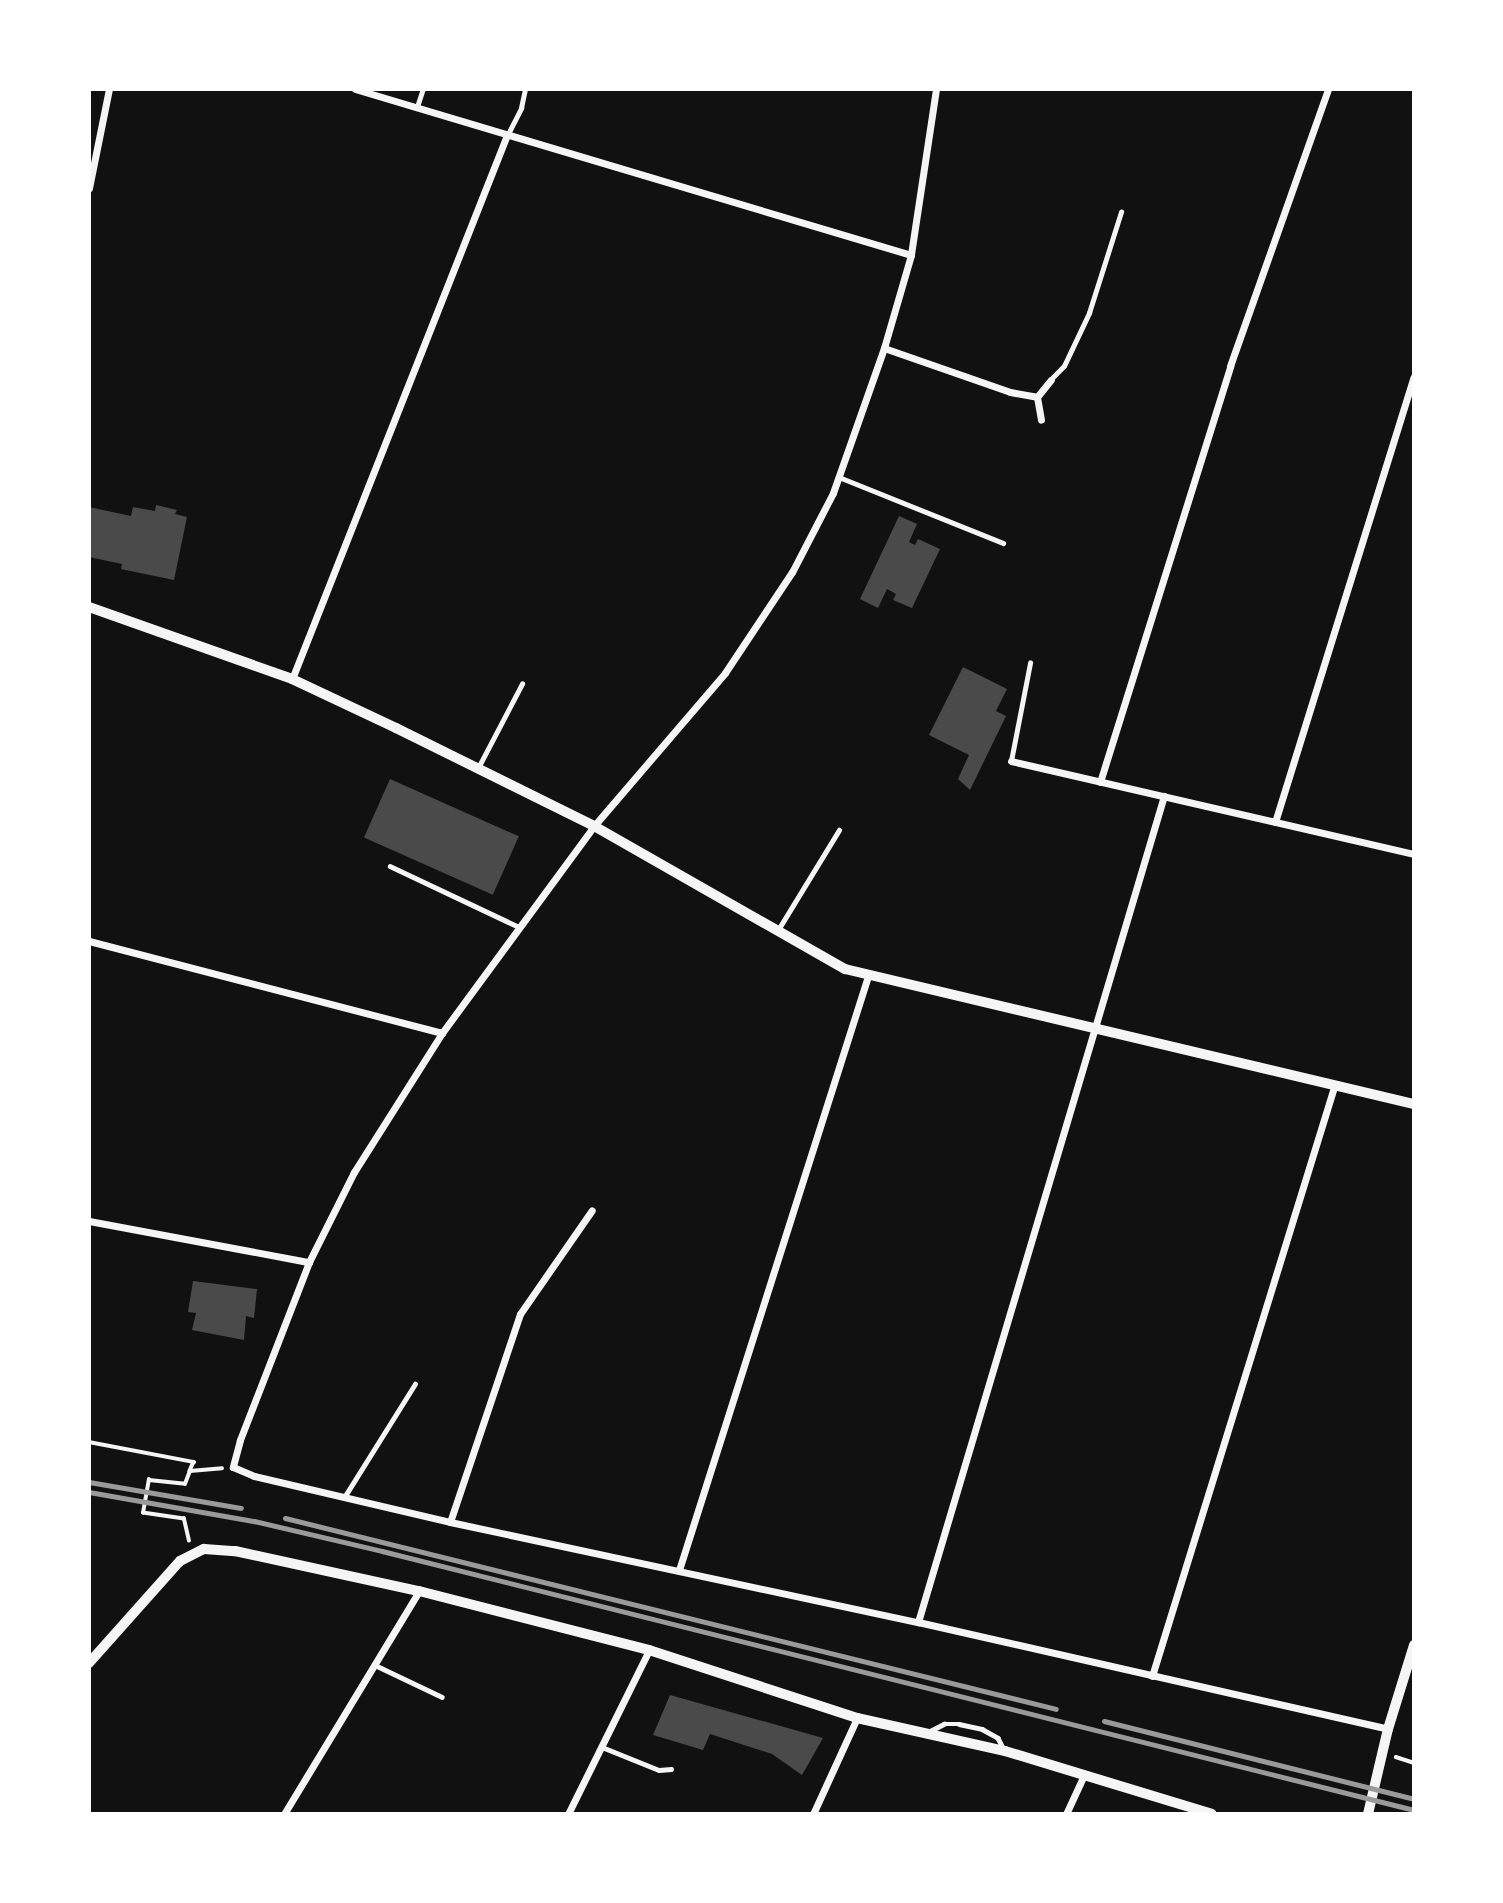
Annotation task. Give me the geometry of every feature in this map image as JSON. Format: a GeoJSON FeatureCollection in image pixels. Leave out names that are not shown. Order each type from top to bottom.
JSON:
{"type":"FeatureCollection","features":[{"type":"Feature","properties":{"kind":"street"},"geometry":{"type":"LineString","coordinates":[[89,188],[109,89]]}},
{"type":"Feature","properties":{"kind":"street"},"geometry":{"type":"LineString","coordinates":[[355,89],[911,255]]}},
{"type":"Feature","properties":{"kind":"street"},"geometry":{"type":"LineString","coordinates":[[936,89],[911,255],[884,348],[839,477],[792,572],[725,673],[594,826],[442,1033],[354,1172],[309,1262],[233,1467],[254,1476],[450,1522],[918,1622],[1388,1729]]}},
{"type":"Feature","properties":{"kind":"street"},"geometry":{"type":"LineString","coordinates":[[1100,782],[1230,366],[1328,89]]}},
{"type":"Feature","properties":{"kind":"street"},"geometry":{"type":"LineString","coordinates":[[292,679],[508,135]]}},
{"type":"Feature","properties":{"kind":"street"},"geometry":{"type":"LineString","coordinates":[[884,348],[1010,392],[1037,397]]}},
{"type":"Feature","properties":{"kind":"street"},"geometry":{"type":"LineString","coordinates":[[1275,822],[1414,377]]}},
{"type":"Feature","properties":{"kind":"street"},"geometry":{"type":"LineString","coordinates":[[1041,420],[1037,397],[1051,380]]}},
{"type":"Feature","properties":{"kind":"street"},"geometry":{"type":"LineString","coordinates":[[89,607],[292,679],[478,768],[594,826],[845,969],[1093,1030],[1414,1104]]}},
{"type":"Feature","properties":{"kind":"street"},"geometry":{"type":"LineString","coordinates":[[1011,761],[1414,854]]}},
{"type":"Feature","properties":{"kind":"street"},"geometry":{"type":"LineString","coordinates":[[918,1622],[1164,796]]}},
{"type":"Feature","properties":{"kind":"street"},"geometry":{"type":"LineString","coordinates":[[89,941],[442,1033]]}},
{"type":"Feature","properties":{"kind":"street"},"geometry":{"type":"LineString","coordinates":[[678,1570],[868,976]]}},
{"type":"Feature","properties":{"kind":"street"},"geometry":{"type":"LineString","coordinates":[[1152,1676],[1334,1087]]}},
{"type":"Feature","properties":{"kind":"street"},"geometry":{"type":"LineString","coordinates":[[450,1522],[520,1314],[592,1210]]}},
{"type":"Feature","properties":{"kind":"street"},"geometry":{"type":"LineString","coordinates":[[89,1221],[309,1262]]}},
{"type":"Feature","properties":{"kind":"street"},"geometry":{"type":"LineString","coordinates":[[89,1663],[180,1561],[204,1549],[235,1551],[419,1591],[649,1650],[857,1718],[1005,1751],[1212,1814]]}},
{"type":"Feature","properties":{"kind":"street"},"geometry":{"type":"LineString","coordinates":[[284,1814],[419,1591]]}},
{"type":"Feature","properties":{"kind":"street"},"geometry":{"type":"LineString","coordinates":[[1368,1814],[1388,1729],[1414,1644]]}},
{"type":"Feature","properties":{"kind":"street"},"geometry":{"type":"LineString","coordinates":[[568,1814],[649,1650]]}},
{"type":"Feature","properties":{"kind":"street"},"geometry":{"type":"LineString","coordinates":[[813,1814],[857,1718]]}},
{"type":"Feature","properties":{"kind":"street"},"geometry":{"type":"LineString","coordinates":[[1066,1814],[1084,1775]]}},
{"type":"Feature","properties":{"kind":"lane"},"geometry":{"type":"LineString","coordinates":[[416,108],[423,89]]}},
{"type":"Feature","properties":{"kind":"lane"},"geometry":{"type":"LineString","coordinates":[[508,135],[521,108],[525,89]]}},
{"type":"Feature","properties":{"kind":"lane"},"geometry":{"type":"LineString","coordinates":[[1051,380],[1064,366],[1089,313],[1121,212]]}},
{"type":"Feature","properties":{"kind":"lane"},"geometry":{"type":"LineString","coordinates":[[839,477],[1003,543]]}},
{"type":"Feature","properties":{"kind":"lane"},"geometry":{"type":"LineString","coordinates":[[1011,761],[1030,663]]}},
{"type":"Feature","properties":{"kind":"lane"},"geometry":{"type":"LineString","coordinates":[[478,768],[522,684]]}},
{"type":"Feature","properties":{"kind":"lane"},"geometry":{"type":"LineString","coordinates":[[778,930],[839,830]]}},
{"type":"Feature","properties":{"kind":"lane"},"geometry":{"type":"LineString","coordinates":[[390,866],[520,928]]}},
{"type":"Feature","properties":{"kind":"lane"},"geometry":{"type":"LineString","coordinates":[[345,1496],[415,1384]]}},
{"type":"Feature","properties":{"kind":"lane"},"geometry":{"type":"LineString","coordinates":[[374,1665],[442,1697]]}},
{"type":"Feature","properties":{"kind":"lane"},"geometry":{"type":"LineString","coordinates":[[925,1733],[944,1724],[982,1729],[998,1738],[1005,1751]]}},
{"type":"Feature","properties":{"kind":"lane"},"geometry":{"type":"LineString","coordinates":[[601,1747],[659,1770],[671,1769]]}},
{"type":"Feature","properties":{"kind":"path"},"geometry":{"type":"LineString","coordinates":[[89,1442],[194,1462],[185,1484],[149,1480],[143,1513],[184,1519],[191,1554]]}},
{"type":"Feature","properties":{"kind":"path"},"geometry":{"type":"LineString","coordinates":[[190,1471],[233,1467]]}},
{"type":"Feature","properties":{"kind":"path"},"geometry":{"type":"LineString","coordinates":[[1383,1753],[1414,1763]]}},
{"type":"Feature","properties":{"kind":"building"},"geometry":{"type":"Polygon","coordinates":[[[156,505],[177,510],[175,514],[187,517],[174,580],[121,569],[122,564],[89,557],[89,507],[131,516],[133,507],[155,511],[156,505]]]}},
{"type":"Feature","properties":{"kind":"building"},"geometry":{"type":"Polygon","coordinates":[[[899,516],[917,524],[909,542],[915,545],[918,539],[940,549],[912,608],[893,600],[896,594],[887,589],[878,608],[860,599],[899,516]]]}},
{"type":"Feature","properties":{"kind":"building"},"geometry":{"type":"Polygon","coordinates":[[[963,667],[1007,689],[996,711],[1006,716],[970,790],[958,779],[969,755],[929,735],[963,667]]]}},
{"type":"Feature","properties":{"kind":"building"},"geometry":{"type":"Polygon","coordinates":[[[390,779],[519,836],[493,895],[364,837],[390,779]]]}},
{"type":"Feature","properties":{"kind":"building"},"geometry":{"type":"Polygon","coordinates":[[[193,1281],[257,1289],[254,1318],[246,1316],[244,1340],[192,1330],[196,1313],[188,1312],[193,1281]]]}},
{"type":"Feature","properties":{"kind":"building"},"geometry":{"type":"Polygon","coordinates":[[[670,1695],[823,1738],[802,1775],[772,1754],[710,1734],[703,1750],[653,1735],[670,1695]]]}},
{"type":"Feature","properties":{"kind":"railway"},"geometry":{"type":"LineString","coordinates":[[89,1482],[241,1508]]}},
{"type":"Feature","properties":{"kind":"railway"},"geometry":{"type":"LineString","coordinates":[[89,1492],[254,1521],[382,1551],[1414,1810]]}},
{"type":"Feature","properties":{"kind":"railway"},"geometry":{"type":"LineString","coordinates":[[285,1518],[1056,1709]]}},
{"type":"Feature","properties":{"kind":"railway"},"geometry":{"type":"LineString","coordinates":[[1104,1721],[1414,1799]]}}]}
